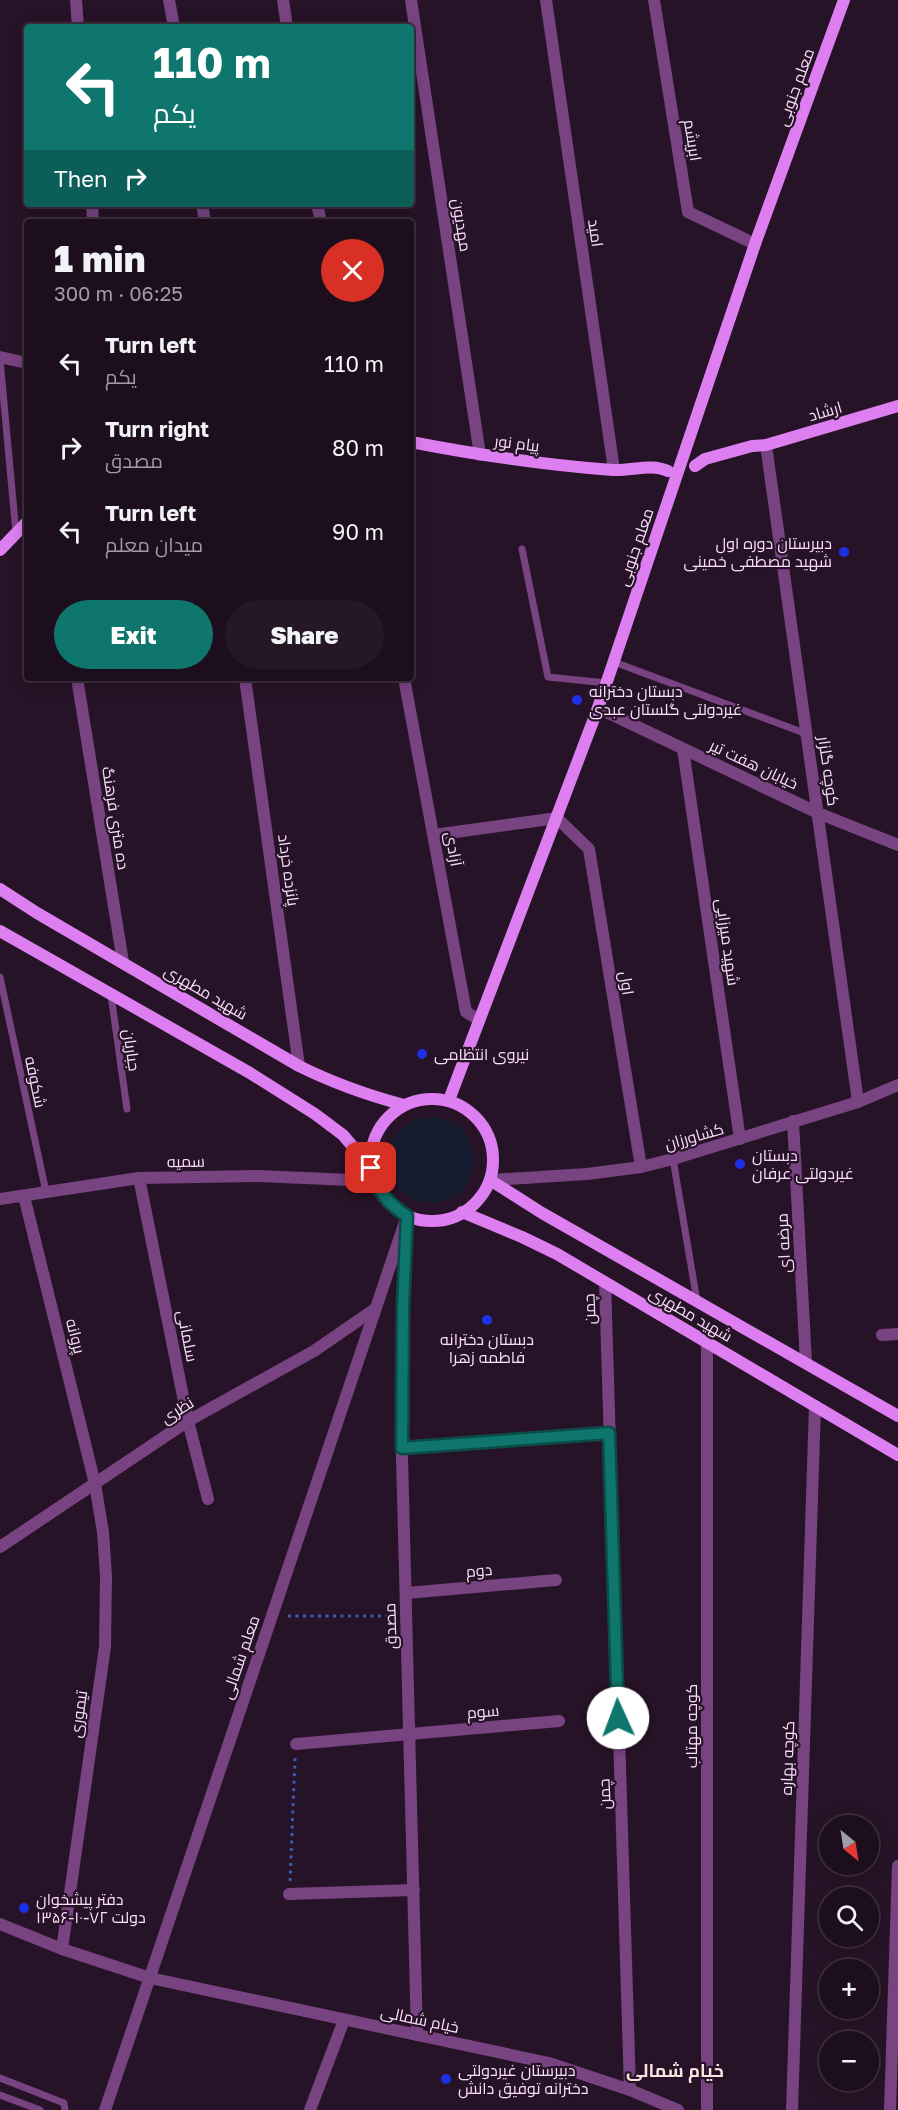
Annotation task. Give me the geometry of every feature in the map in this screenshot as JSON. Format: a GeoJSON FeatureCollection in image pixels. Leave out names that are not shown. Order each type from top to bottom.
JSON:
{"type":"FeatureCollection","features":[{"type":"Feature","properties":{"kind":"main road","name":"معلم جنوبی"},"geometry":{"type":"LineString","coordinates":[[449,1100],[607,683],[674,470],[844,0]]}},
{"type":"Feature","properties":{"kind":"main road","name":"ارشاد"},"geometry":{"type":"LineString","coordinates":[[674,470],[695,466],[705,459],[752,446],[764,446],[898,406]]}},
{"type":"Feature","properties":{"kind":"main road","name":"پیام نور"},"geometry":{"type":"LineString","coordinates":[[414,443],[480,455],[617,470],[629,474],[661,473],[674,470]]}},
{"type":"Feature","properties":{"kind":"main road"},"geometry":{"type":"LineString","coordinates":[[0,550],[24,525]]}},
{"type":"Feature","properties":{"kind":"main road","name":"شهید مطهری"},"geometry":{"type":"LineString","coordinates":[[0,889],[37,913],[299,1066],[369,1096],[404,1105]]}},
{"type":"Feature","properties":{"kind":"main road"},"geometry":{"type":"LineString","coordinates":[[0,931],[250,1073],[315,1114],[344,1134],[371,1168]]}},
{"type":"Feature","properties":{"kind":"main road"},"geometry":{"type":"LineString","coordinates":[[434,1098],[449,1100],[467,1109],[481,1123],[491,1140],[494,1160],[490,1180],[474,1204],[462,1212],[435,1221],[407,1216],[387,1201],[374,1181],[371,1149],[377,1131],[388,1116],[404,1105],[434,1098]]}},
{"type":"Feature","properties":{"kind":"main road","name":"شهید مطهری"},"geometry":{"type":"LineString","coordinates":[[490,1180],[542,1213],[898,1416]]}},
{"type":"Feature","properties":{"kind":"main road","name":"شهید مطهری"},"geometry":{"type":"LineString","coordinates":[[462,1212],[522,1237],[604,1282],[898,1455]]}},
{"type":"Feature","properties":{"kind":"street"},"geometry":{"type":"LineString","coordinates":[[76,0],[78,24]]}},
{"type":"Feature","properties":{"kind":"street"},"geometry":{"type":"LineString","coordinates":[[169,0],[173,24]]}},
{"type":"Feature","properties":{"kind":"street"},"geometry":{"type":"LineString","coordinates":[[283,0],[287,24]]}},
{"type":"Feature","properties":{"kind":"street","name":"مهدیون"},"geometry":{"type":"LineString","coordinates":[[411,0],[480,455]]}},
{"type":"Feature","properties":{"kind":"street","name":"امید"},"geometry":{"type":"LineString","coordinates":[[546,0],[617,470]]}},
{"type":"Feature","properties":{"kind":"street","name":"ابریشم"},"geometry":{"type":"LineString","coordinates":[[654,0],[688,212],[755,244]]}},
{"type":"Feature","properties":{"kind":"street"},"geometry":{"type":"LineString","coordinates":[[0,358],[24,362]]}},
{"type":"Feature","properties":{"kind":"street","name":"کوچه گلزار"},"geometry":{"type":"LineString","coordinates":[[764,446],[858,1102]]}},
{"type":"Feature","properties":{"kind":"street","name":"ده متری فرهنگ"},"geometry":{"type":"LineString","coordinates":[[77,681],[123,963]]}},
{"type":"Feature","properties":{"kind":"street","name":"پانزده خرداد"},"geometry":{"type":"LineString","coordinates":[[245,681],[299,1066]]}},
{"type":"Feature","properties":{"kind":"street","name":"آزادی"},"geometry":{"type":"LineString","coordinates":[[405,681],[466,1012],[480,1020]]}},
{"type":"Feature","properties":{"kind":"street","name":"خیابان هفت تیر"},"geometry":{"type":"LineString","coordinates":[[598,708],[818,813],[898,845]]}},
{"type":"Feature","properties":{"kind":"street","name":"شهید میرزایی"},"geometry":{"type":"LineString","coordinates":[[683,749],[740,1139]]}},
{"type":"Feature","properties":{"kind":"street"},"geometry":{"type":"LineString","coordinates":[[434,835],[556,818]]}},
{"type":"Feature","properties":{"kind":"street","name":"اول"},"geometry":{"type":"LineString","coordinates":[[556,818],[589,849],[641,1167]]}},
{"type":"Feature","properties":{"kind":"street","name":"کشاورزان"},"geometry":{"type":"LineString","coordinates":[[490,1180],[587,1174],[641,1167],[674,1159],[858,1102],[898,1085]]}},
{"type":"Feature","properties":{"kind":"street","name":"مرضه ای"},"geometry":{"type":"LineString","coordinates":[[794,1121],[806,1363]]}},
{"type":"Feature","properties":{"kind":"street","name":"سمیه"},"geometry":{"type":"LineString","coordinates":[[0,1199],[140,1178],[258,1176],[374,1181]]}},
{"type":"Feature","properties":{"kind":"street","name":"سلمانی"},"geometry":{"type":"LineString","coordinates":[[140,1178],[188,1421],[208,1499]]}},
{"type":"Feature","properties":{"kind":"street","name":"پروانه"},"geometry":{"type":"LineString","coordinates":[[24,1196],[95,1484]]}},
{"type":"Feature","properties":{"kind":"street","name":"معلم شمالی"},"geometry":{"type":"LineString","coordinates":[[105,2110],[407,1216]]}},
{"type":"Feature","properties":{"kind":"street","name":"مصدق"},"geometry":{"type":"LineString","coordinates":[[407,1216],[403,1306],[402,1448],[417,2035]]}},
{"type":"Feature","properties":{"kind":"street","name":"چمن"},"geometry":{"type":"LineString","coordinates":[[604,1282],[630,2090]]}},
{"type":"Feature","properties":{"kind":"street","name":"نظری"},"geometry":{"type":"LineString","coordinates":[[0,1546],[188,1421],[314,1351],[375,1309]]}},
{"type":"Feature","properties":{"kind":"street"},"geometry":{"type":"LineString","coordinates":[[882,1335],[898,1334]]}},
{"type":"Feature","properties":{"kind":"street","name":"کوچه مهتاب"},"geometry":{"type":"LineString","coordinates":[[707,1342],[707,2110]]}},
{"type":"Feature","properties":{"kind":"street","name":"کوچه بهاره"},"geometry":{"type":"LineString","coordinates":[[792,2110],[815,1406]]}},
{"type":"Feature","properties":{"kind":"street"},"geometry":{"type":"LineString","coordinates":[[402,1448],[609,1433]]}},
{"type":"Feature","properties":{"kind":"street","name":"تیموری"},"geometry":{"type":"LineString","coordinates":[[62,1949],[105,1647],[106,1576],[103,1532],[95,1484]]}},
{"type":"Feature","properties":{"kind":"street","name":"دوم"},"geometry":{"type":"LineString","coordinates":[[406,1593],[556,1580]]}},
{"type":"Feature","properties":{"kind":"street","name":"سوم"},"geometry":{"type":"LineString","coordinates":[[296,1744],[560,1721]]}},
{"type":"Feature","properties":{"kind":"street"},"geometry":{"type":"LineString","coordinates":[[890,2110],[898,1866]]}},
{"type":"Feature","properties":{"kind":"street"},"geometry":{"type":"LineString","coordinates":[[289,1894],[414,1890]]}},
{"type":"Feature","properties":{"kind":"street","name":"خیام شمالی"},"geometry":{"type":"LineString","coordinates":[[0,1924],[62,1949],[150,1978],[549,2063],[630,2090],[678,2110]]}},
{"type":"Feature","properties":{"kind":"street"},"geometry":{"type":"LineString","coordinates":[[310,2110],[344,2020]]}},
{"type":"Feature","properties":{"kind":"lane"},"geometry":{"type":"LineString","coordinates":[[0,358],[16,534]]}},
{"type":"Feature","properties":{"kind":"lane"},"geometry":{"type":"LineString","coordinates":[[522,549],[548,677],[607,683]]}},
{"type":"Feature","properties":{"kind":"lane"},"geometry":{"type":"LineString","coordinates":[[614,662],[807,734]]}},
{"type":"Feature","properties":{"kind":"lane","name":"شکوفه"},"geometry":{"type":"LineString","coordinates":[[0,978],[46,1192]]}},
{"type":"Feature","properties":{"kind":"lane","name":"جباریان"},"geometry":{"type":"LineString","coordinates":[[111,995],[127,1109]]}},
{"type":"Feature","properties":{"kind":"lane"},"geometry":{"type":"LineString","coordinates":[[674,1159],[697,1301]]}},
{"type":"Feature","properties":{"kind":"lane"},"geometry":{"type":"LineString","coordinates":[[0,2078],[64,2103],[65,2110]]}},
{"type":"Feature","properties":{"kind":"lane"},"geometry":{"type":"LineString","coordinates":[[0,2095],[40,2110]]}},
{"type":"Feature","properties":{"kind":"path"},"geometry":{"type":"LineString","coordinates":[[272,1616],[406,1616]]}},
{"type":"Feature","properties":{"kind":"path"},"geometry":{"type":"LineString","coordinates":[[289,1894],[296,1744]]}},
{"type":"Feature","properties":{"kind":"shaded area"},"geometry":{"type":"Polygon","coordinates":[[[431,1117],[455,1124],[467,1136],[474,1160],[467,1184],[455,1196],[431,1203],[407,1196],[395,1184],[388,1160],[395,1136],[407,1124],[431,1117]]]}},
{"type":"Feature","properties":{"kind":"place","name":"دبیرستان دوره اول شهید مصطفی خمینی"},"geometry":{"type":"Point","coordinates":[844,552]}},
{"type":"Feature","properties":{"kind":"place","name":"دبستان دخترانه غیردولتی گلستان عبدی"},"geometry":{"type":"Point","coordinates":[577,700]}},
{"type":"Feature","properties":{"kind":"place","name":"نیروی انتظامی"},"geometry":{"type":"Point","coordinates":[422,1054]}},
{"type":"Feature","properties":{"kind":"place","name":"دبستان غیردولتی عرفان"},"geometry":{"type":"Point","coordinates":[740,1164]}},
{"type":"Feature","properties":{"kind":"place","name":"دبستان دخترانه فاطمه زهرا"},"geometry":{"type":"Point","coordinates":[487,1320]}},
{"type":"Feature","properties":{"kind":"place","name":"دفتر پیشخوان دولت ۷۲-۱۰-۱۳۵۶"},"geometry":{"type":"Point","coordinates":[24,1908]}},
{"type":"Feature","properties":{"kind":"place","name":"دبیرستان غیردولتی دخترانه توفیق دانش"},"geometry":{"type":"Point","coordinates":[446,2079]}},
{"type":"Feature","properties":{"kind":"district","name":"خیام شمالی"},"geometry":{"type":"Point","coordinates":[675,2070]}},
{"type":"Feature","properties":{"kind":"route"},"geometry":{"type":"LineString","coordinates":[[371,1168],[374,1181],[382,1195],[393,1207],[407,1216],[403,1306],[402,1448],[609,1433],[618,1718]]}}]}
